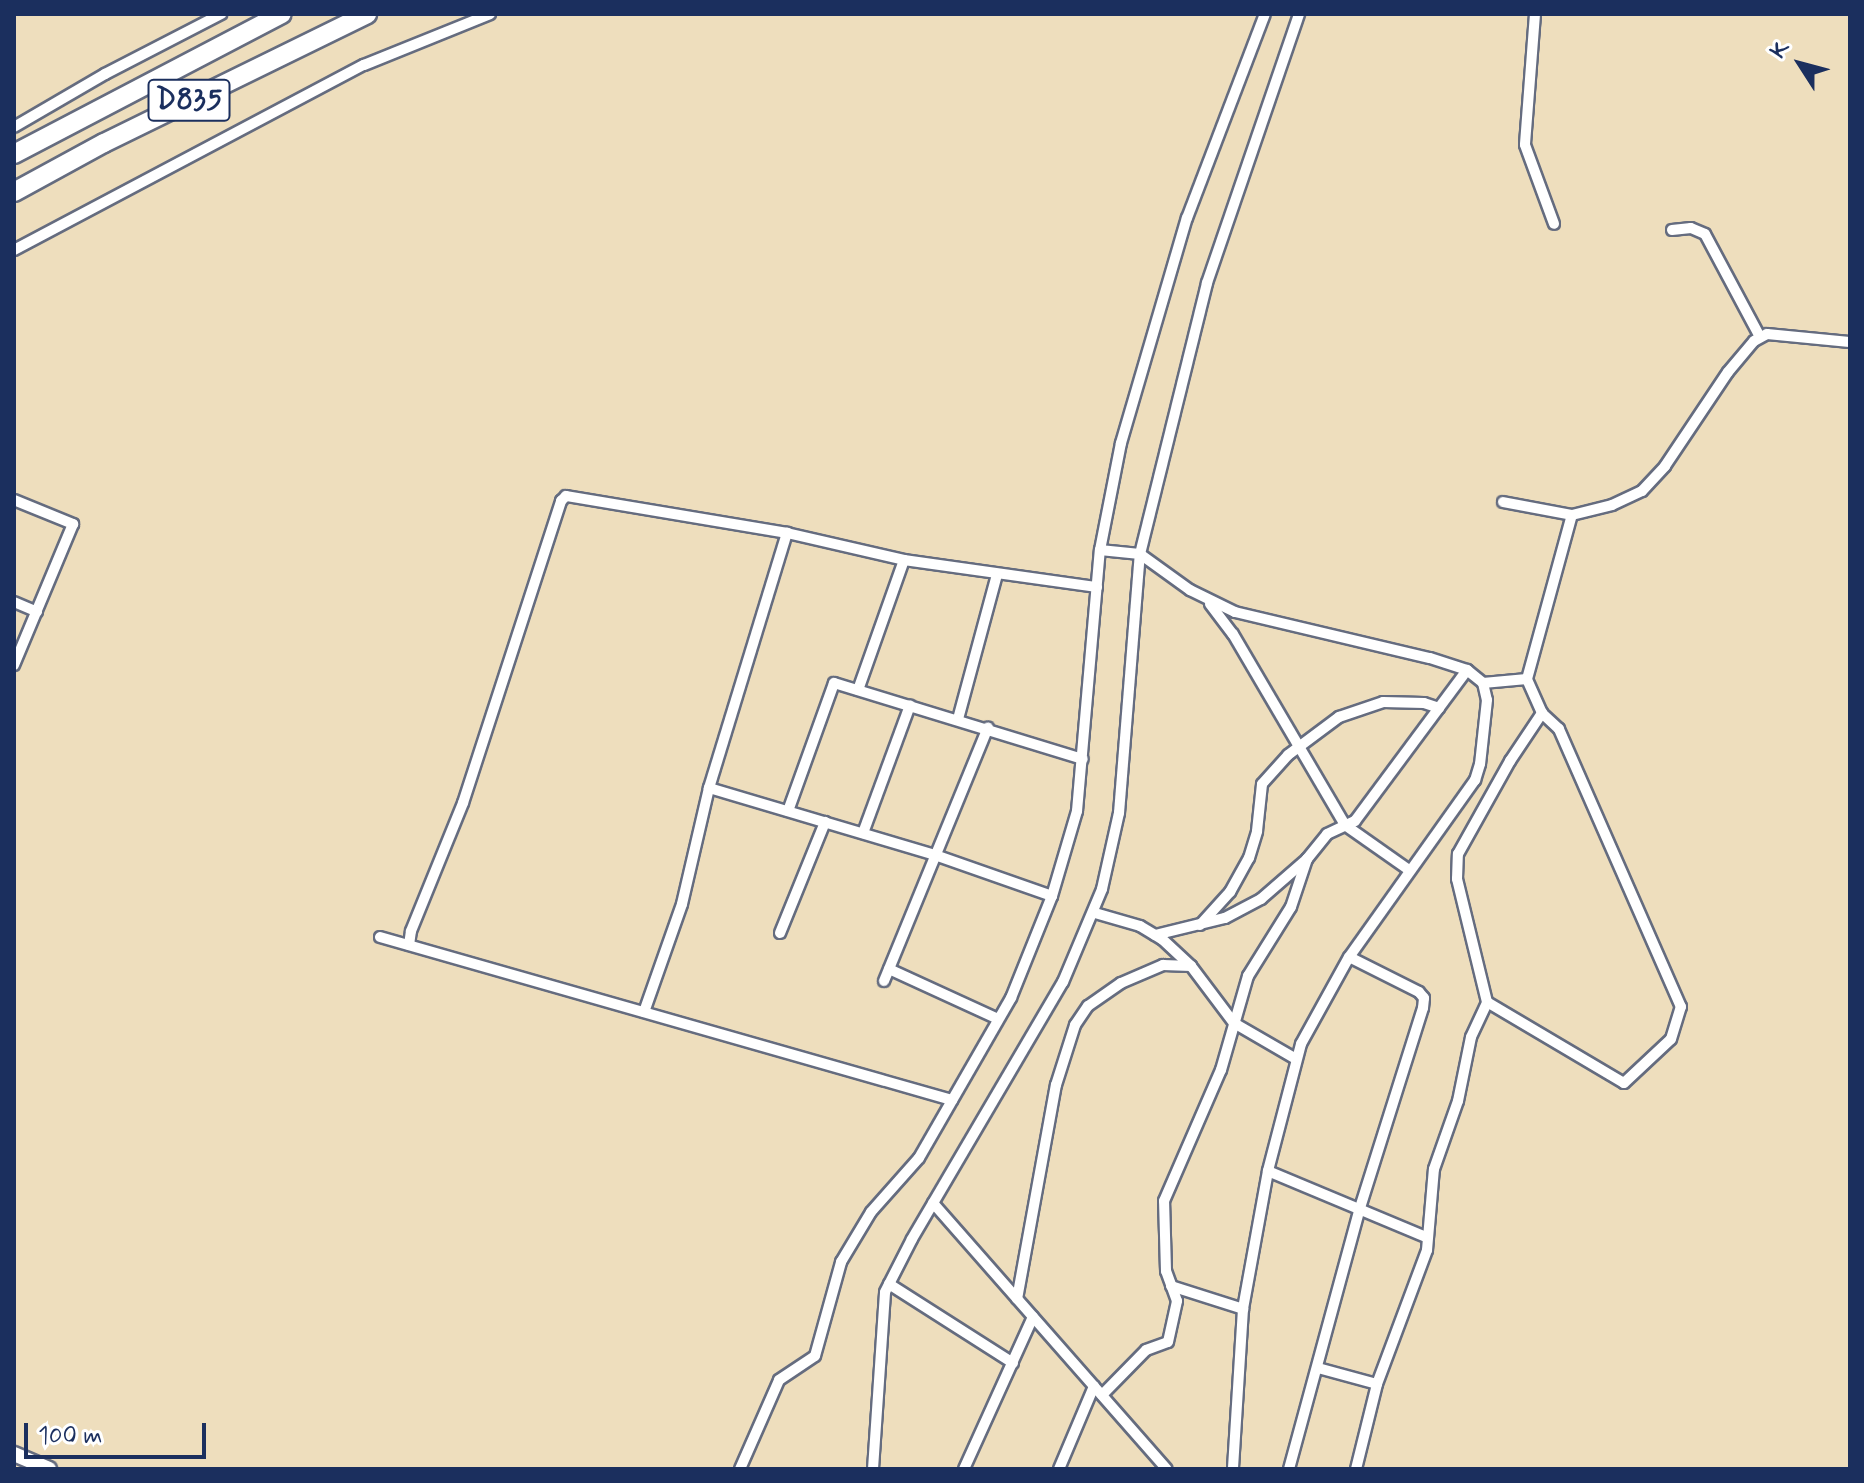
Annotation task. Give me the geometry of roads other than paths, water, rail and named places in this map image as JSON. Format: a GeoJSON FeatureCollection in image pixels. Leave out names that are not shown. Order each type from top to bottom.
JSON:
{"type":"FeatureCollection","features":[{"type":"Feature","properties":{"kind":"highway","name":"D835"},"geometry":{"type":"LineString","coordinates":[[14,154],[282,14]]}},
{"type":"Feature","properties":{"kind":"highway","name":"D835"},"geometry":{"type":"LineString","coordinates":[[14,192],[104,143],[367,14]]}},
{"type":"Feature","properties":{"kind":"main road"},"geometry":{"type":"LineString","coordinates":[[14,1454],[49,1469]]}},
{"type":"Feature","properties":{"kind":"street"},"geometry":{"type":"LineString","coordinates":[[14,127],[105,74],[221,14]]}},
{"type":"Feature","properties":{"kind":"street"},"geometry":{"type":"LineString","coordinates":[[14,250],[364,65],[490,14]]}},
{"type":"Feature","properties":{"kind":"street"},"geometry":{"type":"LineString","coordinates":[[740,1469],[779,1380],[815,1356],[841,1262],[871,1212],[919,1158],[998,1019],[1052,896],[1077,811],[1100,550],[1121,443],[1187,218],[1265,14]]}},
{"type":"Feature","properties":{"kind":"street"},"geometry":{"type":"LineString","coordinates":[[873,1469],[889,1284],[1063,982],[1095,913],[1119,813],[1140,554],[1207,283],[1299,14]]}},
{"type":"Feature","properties":{"kind":"street"},"geometry":{"type":"LineString","coordinates":[[1535,14],[1525,145],[1554,224]]}},
{"type":"Feature","properties":{"kind":"street"},"geometry":{"type":"LineString","coordinates":[[1672,230],[1691,228],[1705,234],[1760,337]]}},
{"type":"Feature","properties":{"kind":"street"},"geometry":{"type":"LineString","coordinates":[[1503,502],[1572,515],[1612,505],[1642,491],[1665,466],[1728,372],[1760,337],[1767,334],[1850,342]]}},
{"type":"Feature","properties":{"kind":"street"},"geometry":{"type":"LineString","coordinates":[[409,945],[463,803],[561,501],[566,496],[787,533],[904,560],[1097,587]]}},
{"type":"Feature","properties":{"kind":"street"},"geometry":{"type":"LineString","coordinates":[[14,500],[73,524],[14,665]]}},
{"type":"Feature","properties":{"kind":"street"},"geometry":{"type":"LineString","coordinates":[[1487,1002],[1624,1083],[1671,1039],[1681,1007],[1559,729],[1542,713],[1527,679],[1572,515]]}},
{"type":"Feature","properties":{"kind":"street"},"geometry":{"type":"LineString","coordinates":[[644,1012],[682,904],[709,788],[787,533]]}},
{"type":"Feature","properties":{"kind":"street"},"geometry":{"type":"LineString","coordinates":[[1100,550],[1140,554],[1208,601],[1235,612],[1430,658],[1467,670],[1483,683],[1487,700],[1480,764],[1475,780],[1349,957],[1329,989],[1296,1059],[1268,1171],[1243,1309],[1233,1469]]}},
{"type":"Feature","properties":{"kind":"street"},"geometry":{"type":"LineString","coordinates":[[858,690],[904,560]]}},
{"type":"Feature","properties":{"kind":"street"},"geometry":{"type":"LineString","coordinates":[[958,719],[997,574]]}},
{"type":"Feature","properties":{"kind":"street"},"geometry":{"type":"LineString","coordinates":[[1208,601],[1233,634],[1345,825],[1409,870]]}},
{"type":"Feature","properties":{"kind":"street"},"geometry":{"type":"LineString","coordinates":[[14,602],[37,612]]}},
{"type":"Feature","properties":{"kind":"street"},"geometry":{"type":"LineString","coordinates":[[1155,935],[1225,918],[1261,899],[1307,859],[1327,834],[1355,821],[1467,670]]}},
{"type":"Feature","properties":{"kind":"street"},"geometry":{"type":"LineString","coordinates":[[1483,683],[1527,679]]}},
{"type":"Feature","properties":{"kind":"street"},"geometry":{"type":"LineString","coordinates":[[788,811],[834,683],[1083,759]]}},
{"type":"Feature","properties":{"kind":"street"},"geometry":{"type":"LineString","coordinates":[[1200,925],[1230,892],[1249,858],[1262,784],[1300,748],[1339,717],[1383,702],[1424,703],[1439,708]]}},
{"type":"Feature","properties":{"kind":"street"},"geometry":{"type":"LineString","coordinates":[[863,833],[910,705]]}},
{"type":"Feature","properties":{"kind":"street"},"geometry":{"type":"LineString","coordinates":[[1356,1469],[1377,1384],[1427,1250],[1434,1169],[1458,1101],[1471,1037],[1487,1002],[1456,866],[1458,854],[1510,761],[1542,713]]}},
{"type":"Feature","properties":{"kind":"street"},"geometry":{"type":"LineString","coordinates":[[884,981],[988,728]]}},
{"type":"Feature","properties":{"kind":"street"},"geometry":{"type":"LineString","coordinates":[[709,788],[935,855],[1052,896]]}},
{"type":"Feature","properties":{"kind":"street"},"geometry":{"type":"LineString","coordinates":[[780,933],[825,822]]}},
{"type":"Feature","properties":{"kind":"street"},"geometry":{"type":"LineString","coordinates":[[1102,1395],[1146,1350],[1168,1342],[1177,1301],[1166,1271],[1164,1201],[1221,1070],[1248,976],[1291,907],[1307,859]]}},
{"type":"Feature","properties":{"kind":"street"},"geometry":{"type":"LineString","coordinates":[[1095,913],[1140,926],[1155,935],[1191,966],[1234,1023],[1296,1059]]}},
{"type":"Feature","properties":{"kind":"street"},"geometry":{"type":"LineString","coordinates":[[380,937],[952,1100]]}},
{"type":"Feature","properties":{"kind":"street"},"geometry":{"type":"LineString","coordinates":[[1289,1469],[1359,1211],[1424,998],[1349,957]]}},
{"type":"Feature","properties":{"kind":"street"},"geometry":{"type":"LineString","coordinates":[[1017,1299],[1056,1085],[1075,1025],[1088,1006],[1121,983],[1163,965],[1191,966]]}},
{"type":"Feature","properties":{"kind":"street"},"geometry":{"type":"LineString","coordinates":[[889,969],[998,1019]]}},
{"type":"Feature","properties":{"kind":"street"},"geometry":{"type":"LineString","coordinates":[[1268,1171],[1426,1237]]}},
{"type":"Feature","properties":{"kind":"street"},"geometry":{"type":"LineString","coordinates":[[933,1203],[1102,1395],[1155,1464],[1167,1469]]}},
{"type":"Feature","properties":{"kind":"street"},"geometry":{"type":"LineString","coordinates":[[889,1284],[1013,1363]]}},
{"type":"Feature","properties":{"kind":"street"},"geometry":{"type":"LineString","coordinates":[[1171,1286],[1243,1309]]}},
{"type":"Feature","properties":{"kind":"street"},"geometry":{"type":"LineString","coordinates":[[964,1469],[1033,1317]]}},
{"type":"Feature","properties":{"kind":"street"},"geometry":{"type":"LineString","coordinates":[[1318,1368],[1377,1384]]}},
{"type":"Feature","properties":{"kind":"street"},"geometry":{"type":"LineString","coordinates":[[1059,1469],[1094,1386]]}}]}
